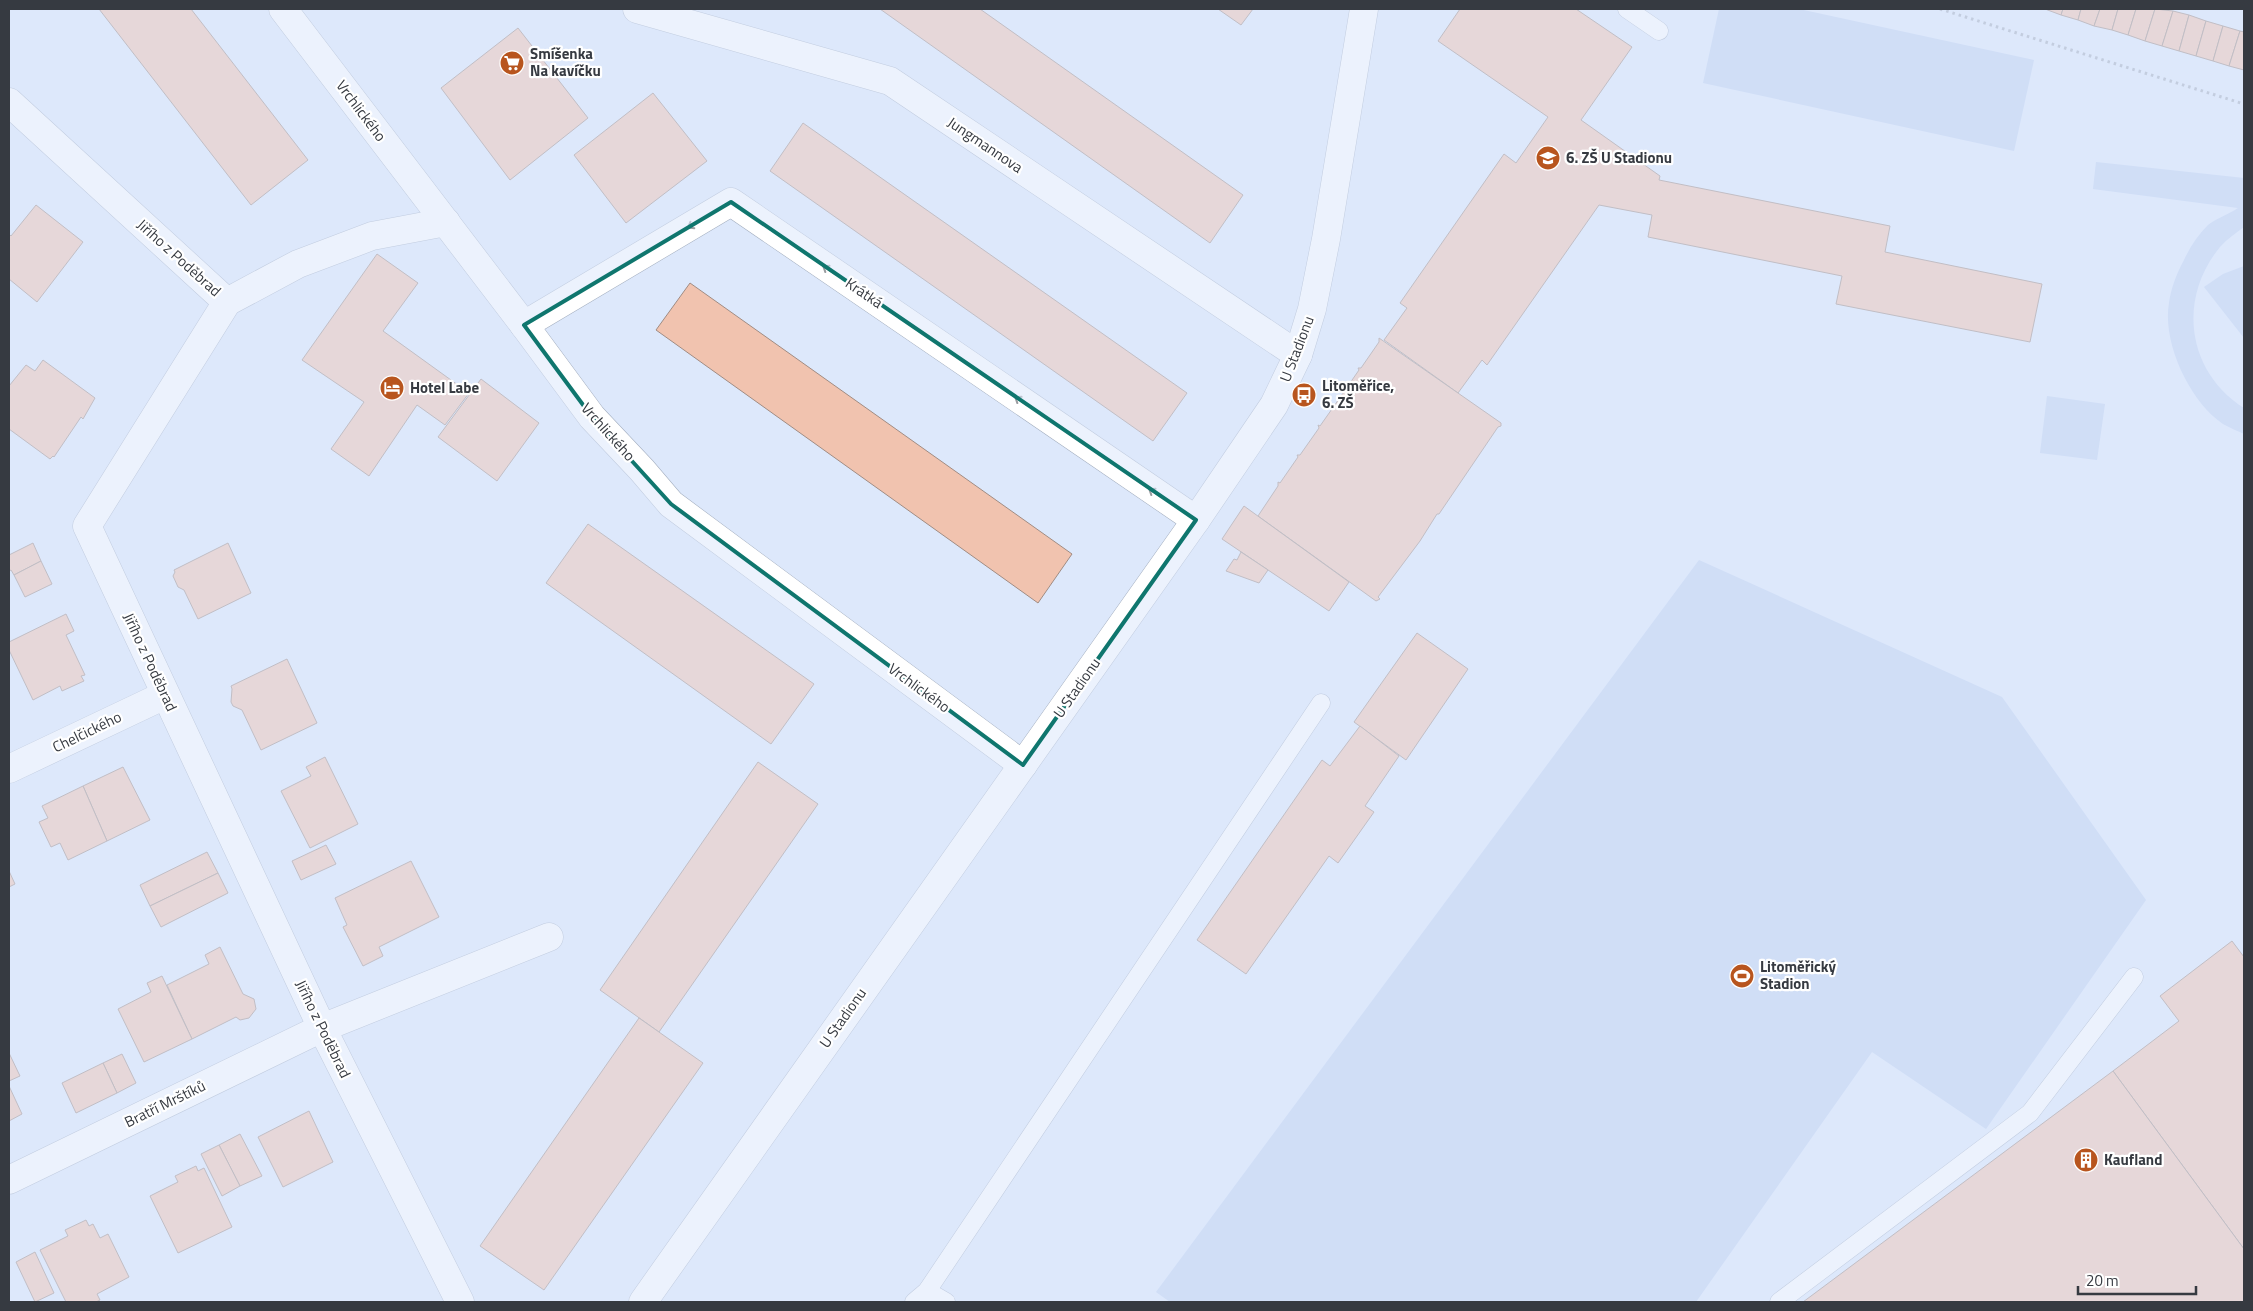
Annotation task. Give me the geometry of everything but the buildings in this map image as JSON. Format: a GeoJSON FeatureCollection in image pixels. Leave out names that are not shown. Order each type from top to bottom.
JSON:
{"type":"FeatureCollection","features":[{"type":"Feature","properties":{"kind":"street","name":"Vrchlického"},"geometry":{"type":"LineString","coordinates":[[283,9],[524,324],[592,417],[671,504],[1023,765]]}},
{"type":"Feature","properties":{"kind":"street","name":"Jungmannova"},"geometry":{"type":"LineString","coordinates":[[637,9],[890,81],[1298,355]]}},
{"type":"Feature","properties":{"kind":"street","name":"U Stadionu"},"geometry":{"type":"LineString","coordinates":[[643,1302],[1196,520],[1274,406],[1298,355],[1312,309],[1326,239],[1364,9]]}},
{"type":"Feature","properties":{"kind":"street","name":"Jiřího z Poděbrad"},"geometry":{"type":"LineString","coordinates":[[9,102],[227,302],[86,526],[322,1028],[460,1302]]}},
{"type":"Feature","properties":{"kind":"street","name":"Krátká"},"geometry":{"type":"LineString","coordinates":[[524,324],[731,202],[1196,520]]}},
{"type":"Feature","properties":{"kind":"street"},"geometry":{"type":"LineString","coordinates":[[227,302],[298,264],[372,236],[446,222]]}},
{"type":"Feature","properties":{"kind":"street","name":"Chelčického"},"geometry":{"type":"LineString","coordinates":[[9,769],[165,694]]}},
{"type":"Feature","properties":{"kind":"street","name":"Bratří Mrštíků"},"geometry":{"type":"LineString","coordinates":[[9,1180],[322,1028],[549,936]]}},
{"type":"Feature","properties":{"kind":"lane"},"geometry":{"type":"LineString","coordinates":[[1627,9],[1659,31]]}},
{"type":"Feature","properties":{"kind":"lane"},"geometry":{"type":"LineString","coordinates":[[946,1302],[920,1296],[1321,703]]}},
{"type":"Feature","properties":{"kind":"lane"},"geometry":{"type":"LineString","coordinates":[[1779,1302],[2030,1112],[2134,978]]}},
{"type":"Feature","properties":{"kind":"path"},"geometry":{"type":"LineString","coordinates":[[1940,9],[2244,104]]}},
{"type":"Feature","properties":{"kind":"highlighted area"},"geometry":{"type":"Polygon","coordinates":[[[731,202],[1196,520],[1023,765],[671,504],[592,417],[524,325],[731,202]]]}},
{"type":"Feature","properties":{"kind":"shaded area"},"geometry":{"type":"Polygon","coordinates":[[[1719,9],[1799,9],[2034,60],[2014,151],[1703,83],[1719,9]]]}},
{"type":"Feature","properties":{"kind":"shaded area"},"geometry":{"type":"Polygon","coordinates":[[[2096,162],[2244,178],[2244,227],[2220,247],[2206,267],[2198,289],[2194,311],[2194,334],[2200,355],[2210,375],[2225,393],[2244,408],[2244,434],[2223,424],[2211,414],[2190,387],[2174,353],[2168,319],[2173,286],[2192,246],[2208,225],[2238,208],[2093,189],[2096,162]]]}},
{"type":"Feature","properties":{"kind":"shaded area"},"geometry":{"type":"Polygon","coordinates":[[[2244,266],[2244,338],[2204,287],[2223,274],[2244,266]]]}},
{"type":"Feature","properties":{"kind":"shaded area"},"geometry":{"type":"Polygon","coordinates":[[[2047,396],[2105,404],[2097,460],[2040,453],[2047,396]]]}},
{"type":"Feature","properties":{"kind":"shaded area","name":"Litoměřický Stadion"},"geometry":{"type":"Polygon","coordinates":[[[1699,560],[2002,697],[2146,900],[1986,1129],[1872,1052],[1696,1302],[1170,1302],[1156,1292],[1699,560]]]}},
{"type":"Feature","properties":{"kind":"place","name":"Smíšenka Na kavíčku"},"geometry":{"type":"Point","coordinates":[512,63]}},
{"type":"Feature","properties":{"kind":"place","name":"6. ZŠ U Stadionu"},"geometry":{"type":"Point","coordinates":[1548,158]}},
{"type":"Feature","properties":{"kind":"place","name":"Hotel Labe"},"geometry":{"type":"Point","coordinates":[392,388]}},
{"type":"Feature","properties":{"kind":"place","name":"Litoměřice, 6. ZŠ"},"geometry":{"type":"Point","coordinates":[1304,395]}},
{"type":"Feature","properties":{"kind":"place","name":"Litoměřický Stadion"},"geometry":{"type":"Point","coordinates":[1742,976]}},
{"type":"Feature","properties":{"kind":"place","name":"Kaufland"},"geometry":{"type":"Point","coordinates":[2086,1160]}}]}
